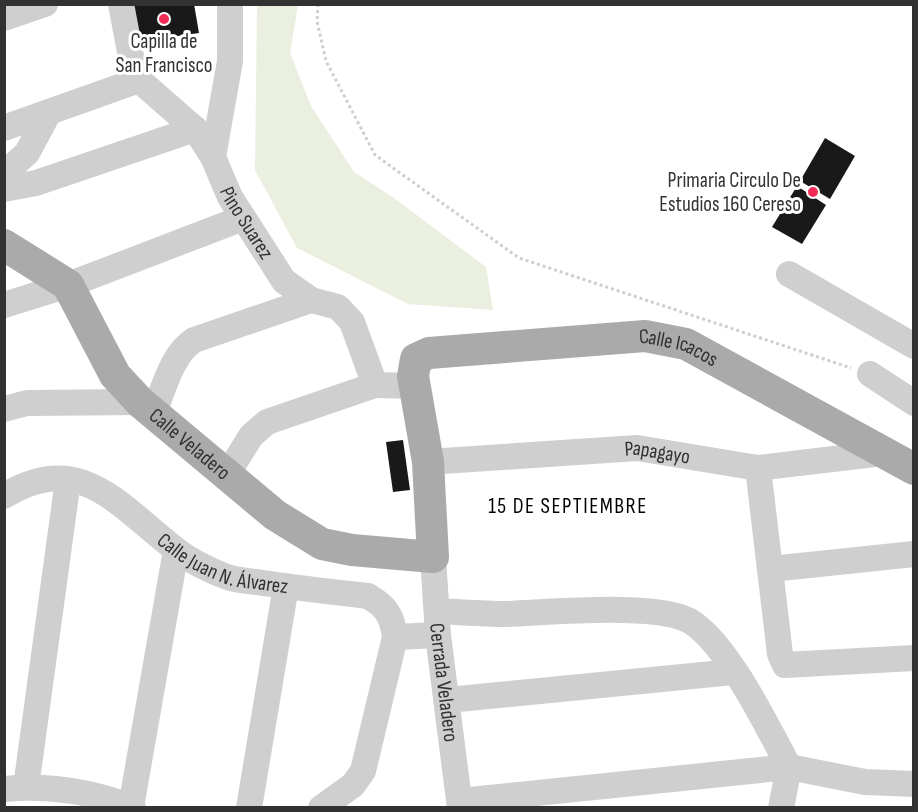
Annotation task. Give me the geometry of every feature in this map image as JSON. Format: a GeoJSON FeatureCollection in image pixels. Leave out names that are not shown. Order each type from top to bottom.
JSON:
{"type":"FeatureCollection","features":[{"type":"Feature","properties":{"kind":"main road","name":"Calle Veladero"},"geometry":{"type":"LineString","coordinates":[[4,244],[68,285],[115,375],[147,407],[275,515],[322,544],[434,566]]}},
{"type":"Feature","properties":{"kind":"main road","name":"Calle Icacos"},"geometry":{"type":"LineString","coordinates":[[416,372],[429,353],[645,336],[686,344],[914,469]]}},
{"type":"Feature","properties":{"kind":"main road"},"geometry":{"type":"LineString","coordinates":[[416,372],[428,462],[434,566]]}},
{"type":"Feature","properties":{"kind":"street"},"geometry":{"type":"LineString","coordinates":[[4,18],[45,4]]}},
{"type":"Feature","properties":{"kind":"street"},"geometry":{"type":"LineString","coordinates":[[4,128],[139,80],[131,57],[121,4]]}},
{"type":"Feature","properties":{"kind":"street"},"geometry":{"type":"LineString","coordinates":[[213,157],[230,61],[230,4]]}},
{"type":"Feature","properties":{"kind":"street","name":"Pino Suarez"},"geometry":{"type":"LineString","coordinates":[[139,80],[195,129],[213,157],[243,218],[284,281],[311,300],[338,307],[352,322],[375,385]]}},
{"type":"Feature","properties":{"kind":"street"},"geometry":{"type":"LineString","coordinates":[[4,174],[27,153],[49,112]]}},
{"type":"Feature","properties":{"kind":"street"},"geometry":{"type":"LineString","coordinates":[[4,189],[36,183],[195,129]]}},
{"type":"Feature","properties":{"kind":"street"},"geometry":{"type":"LineString","coordinates":[[4,305],[68,285],[243,218]]}},
{"type":"Feature","properties":{"kind":"street"},"geometry":{"type":"LineString","coordinates":[[789,274],[914,346]]}},
{"type":"Feature","properties":{"kind":"street"},"geometry":{"type":"LineString","coordinates":[[4,409],[27,403],[147,407],[185,346],[194,340],[311,300]]}},
{"type":"Feature","properties":{"kind":"street"},"geometry":{"type":"LineString","coordinates":[[228,473],[251,436],[267,422],[416,372]]}},
{"type":"Feature","properties":{"kind":"street"},"geometry":{"type":"LineString","coordinates":[[870,374],[914,403]]}},
{"type":"Feature","properties":{"kind":"street","name":"Papagayo"},"geometry":{"type":"LineString","coordinates":[[428,462],[637,448],[759,468],[883,453]]}},
{"type":"Feature","properties":{"kind":"street"},"geometry":{"type":"LineString","coordinates":[[759,468],[780,654],[785,665],[914,657]]}},
{"type":"Feature","properties":{"kind":"street","name":"Calle Juan N. Álvarez"},"geometry":{"type":"LineString","coordinates":[[4,496],[25,483],[46,479],[94,485],[112,496],[176,550],[200,565],[230,578],[368,596],[384,605],[392,617],[395,637]]}},
{"type":"Feature","properties":{"kind":"street"},"geometry":{"type":"LineString","coordinates":[[68,480],[15,788],[82,791],[132,807],[176,550]]}},
{"type":"Feature","properties":{"kind":"street"},"geometry":{"type":"LineString","coordinates":[[771,569],[914,554]]}},
{"type":"Feature","properties":{"kind":"street","name":"Cerrada Veladero"},"geometry":{"type":"LineString","coordinates":[[434,566],[437,618],[460,804]]}},
{"type":"Feature","properties":{"kind":"street"},"geometry":{"type":"LineString","coordinates":[[249,807],[286,586]]}},
{"type":"Feature","properties":{"kind":"street"},"geometry":{"type":"LineString","coordinates":[[321,807],[353,785],[363,771],[395,637],[437,618],[609,609],[673,615],[692,622],[708,637],[733,672],[789,767],[781,807]]}},
{"type":"Feature","properties":{"kind":"street"},"geometry":{"type":"LineString","coordinates":[[448,700],[733,672]]}},
{"type":"Feature","properties":{"kind":"street"},"geometry":{"type":"LineString","coordinates":[[460,804],[789,767],[865,782],[914,784]]}},
{"type":"Feature","properties":{"kind":"path"},"geometry":{"type":"LineString","coordinates":[[318,4],[318,21],[326,61],[375,155],[519,258],[870,374]]}},
{"type":"Feature","properties":{"kind":"shaded area"},"geometry":{"type":"Polygon","coordinates":[[[257,5],[298,5],[290,53],[311,106],[354,172],[394,198],[486,267],[493,310],[408,304],[297,248],[255,170],[257,5]]]}},
{"type":"Feature","properties":{"kind":"building","name":"Capilla de San Francisco"},"geometry":{"type":"Polygon","coordinates":[[[131,4],[194,4],[199,33],[135,42],[131,4]]]}},
{"type":"Feature","properties":{"kind":"building"},"geometry":{"type":"Polygon","coordinates":[[[825,138],[855,156],[830,199],[800,181],[825,138]]]}},
{"type":"Feature","properties":{"kind":"building"},"geometry":{"type":"Polygon","coordinates":[[[797,186],[826,205],[802,244],[772,227],[797,186]]]}},
{"type":"Feature","properties":{"kind":"building"},"geometry":{"type":"Polygon","coordinates":[[[403,440],[410,490],[393,492],[386,442],[403,440]]]}},
{"type":"Feature","properties":{"kind":"place","name":"Capilla de San Francisco"},"geometry":{"type":"Point","coordinates":[164,19]}},
{"type":"Feature","properties":{"kind":"place","name":"Primaria Circulo De Estudios 160 Cereso"},"geometry":{"type":"Point","coordinates":[813,192]}},
{"type":"Feature","properties":{"kind":"district","name":"15 DE SEPTIEMBRE"},"geometry":{"type":"Point","coordinates":[568,506]}}]}
